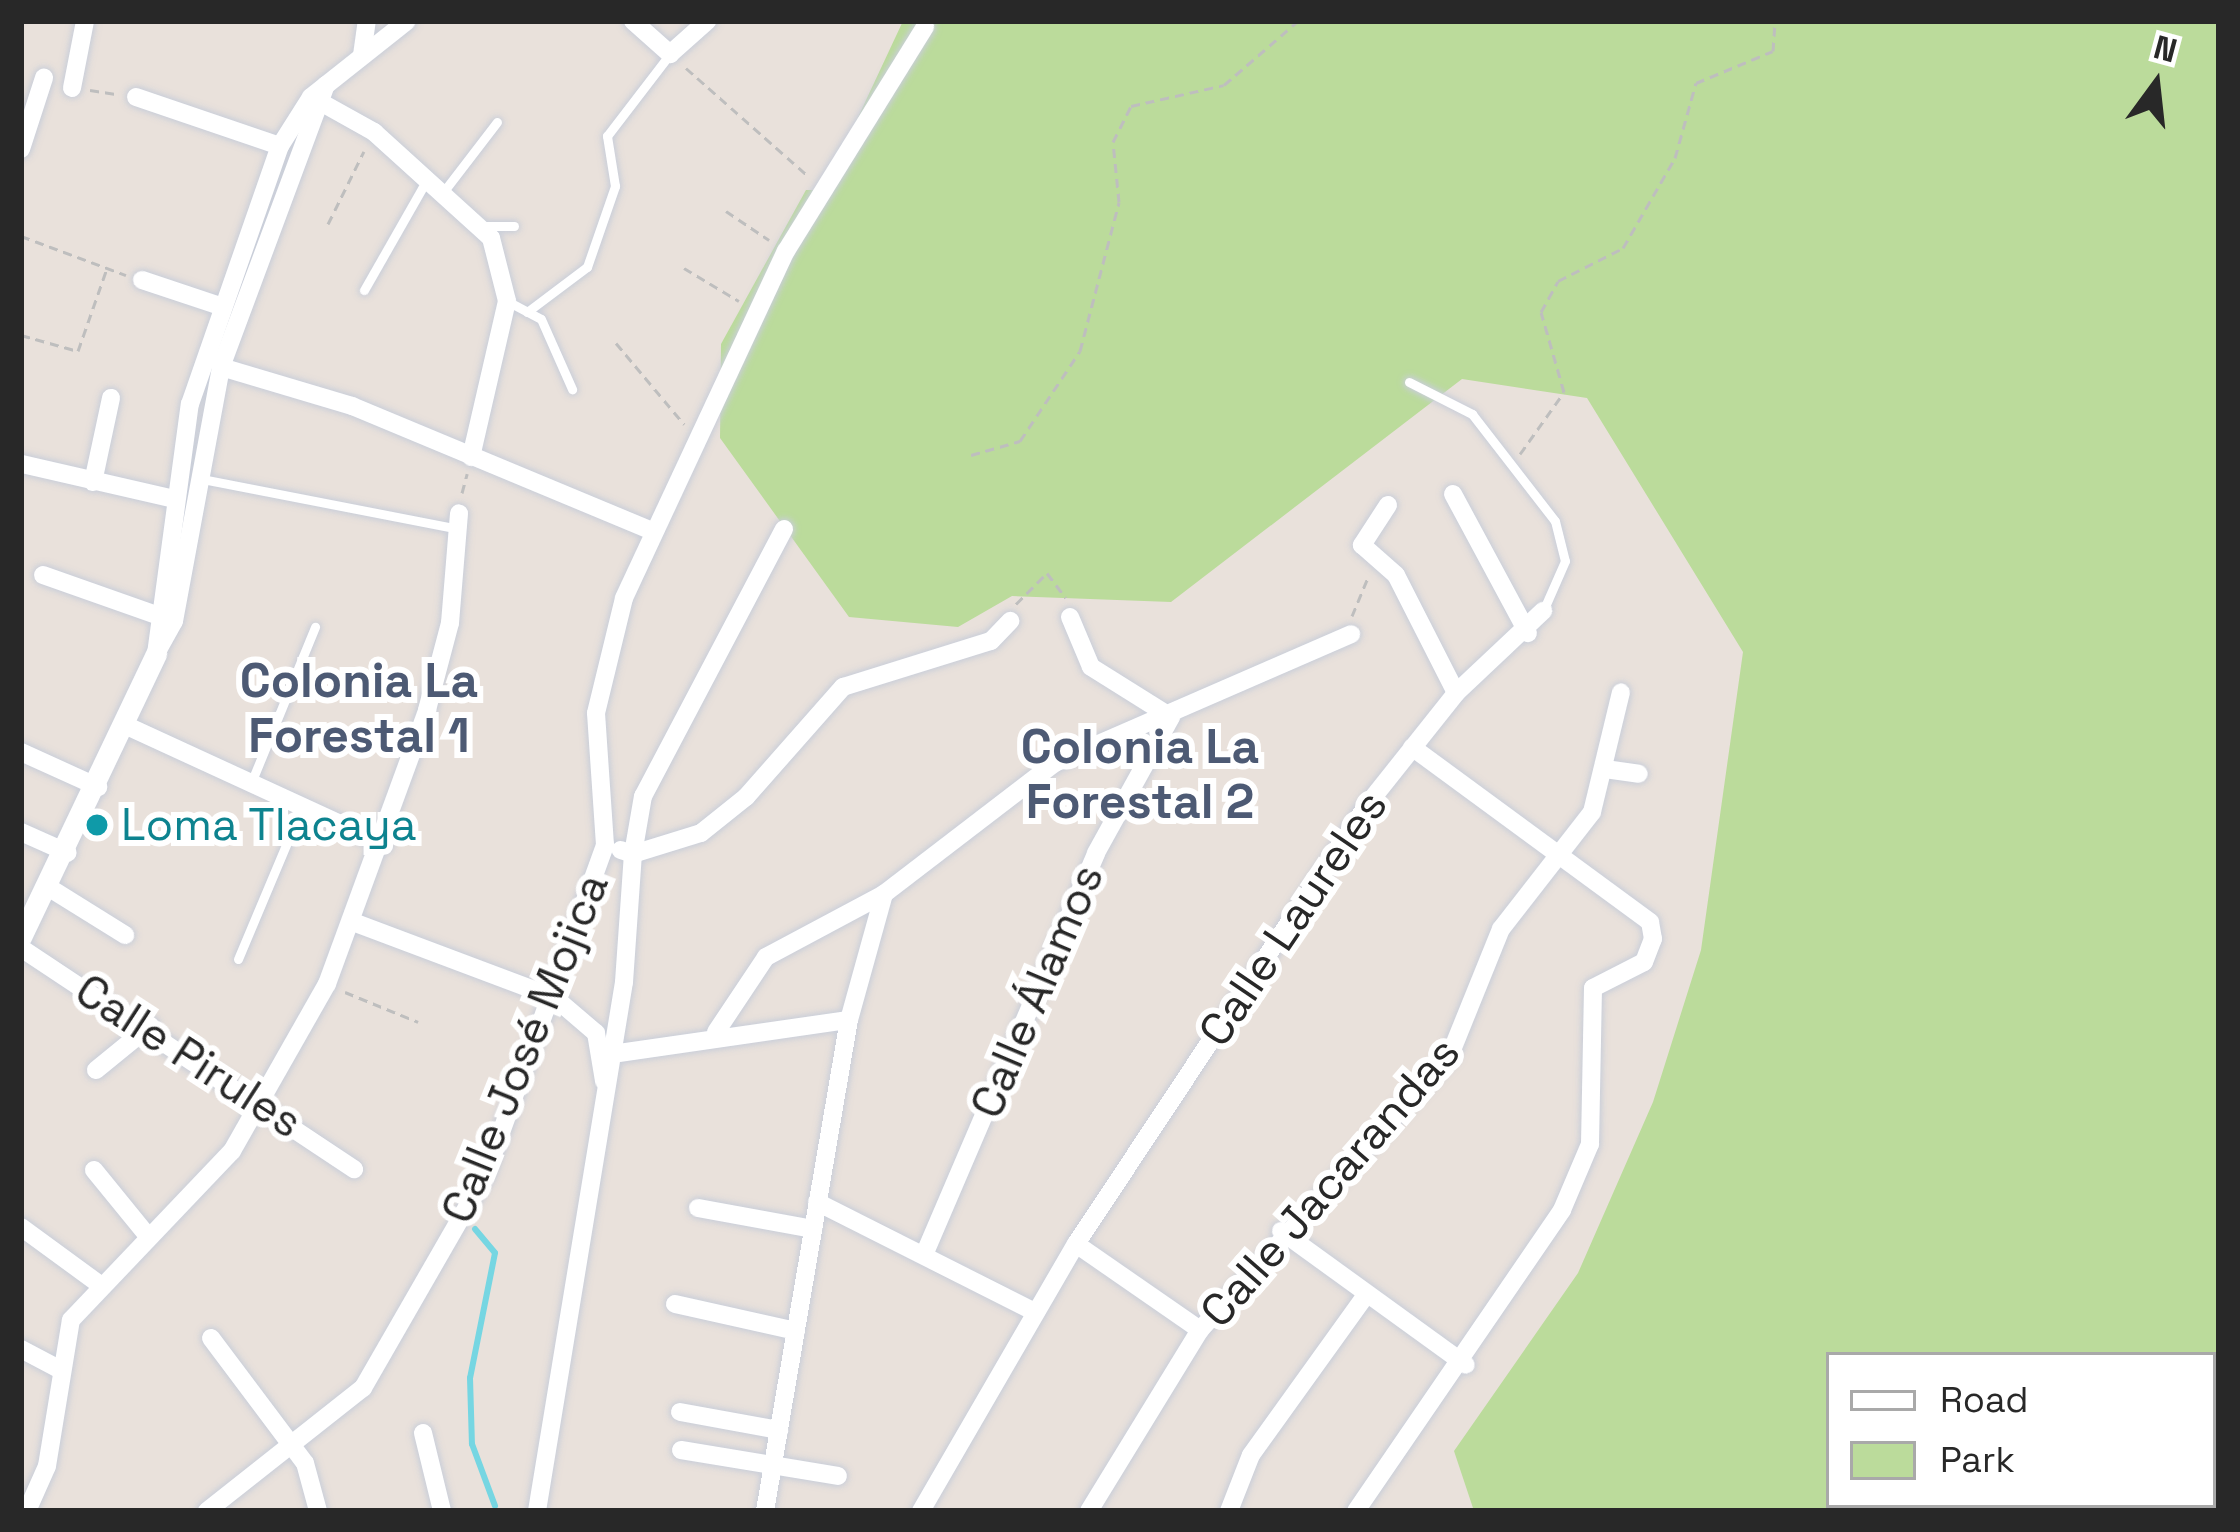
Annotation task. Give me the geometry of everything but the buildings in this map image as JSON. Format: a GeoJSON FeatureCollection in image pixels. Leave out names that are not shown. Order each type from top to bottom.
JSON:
{"type":"FeatureCollection","features":[{"type":"Feature","properties":{"kind":"street"},"geometry":{"type":"LineString","coordinates":[[72,88],[85,21]]}},
{"type":"Feature","properties":{"kind":"street"},"geometry":{"type":"LineString","coordinates":[[362,55],[367,21]]}},
{"type":"Feature","properties":{"kind":"street"},"geometry":{"type":"LineString","coordinates":[[166,618],[170,498],[220,306],[280,146],[320,95],[407,21]]}},
{"type":"Feature","properties":{"kind":"street"},"geometry":{"type":"LineString","coordinates":[[633,21],[670,54],[707,21]]}},
{"type":"Feature","properties":{"kind":"street","name":"Calle José Mojica"},"geometry":{"type":"LineString","coordinates":[[207,1511],[294,1448],[362,1388],[445,1247],[555,998],[605,845],[601,680],[653,531],[786,251],[926,27]]}},
{"type":"Feature","properties":{"kind":"street"},"geometry":{"type":"LineString","coordinates":[[21,149],[44,77]]}},
{"type":"Feature","properties":{"kind":"street"},"geometry":{"type":"LineString","coordinates":[[320,95],[374,132],[484,226],[507,302],[471,458]]}},
{"type":"Feature","properties":{"kind":"street"},"geometry":{"type":"LineString","coordinates":[[22,934],[68,853],[156,655],[202,479],[221,367],[320,95]]}},
{"type":"Feature","properties":{"kind":"street"},"geometry":{"type":"LineString","coordinates":[[136,97],[280,146]]}},
{"type":"Feature","properties":{"kind":"street"},"geometry":{"type":"LineString","coordinates":[[142,280],[220,306]]}},
{"type":"Feature","properties":{"kind":"street"},"geometry":{"type":"LineString","coordinates":[[221,367],[471,458],[653,531]]}},
{"type":"Feature","properties":{"kind":"street"},"geometry":{"type":"LineString","coordinates":[[93,482],[111,398]]}},
{"type":"Feature","properties":{"kind":"street"},"geometry":{"type":"LineString","coordinates":[[22,464],[170,498]]}},
{"type":"Feature","properties":{"kind":"street"},"geometry":{"type":"LineString","coordinates":[[1454,494],[1528,633]]}},
{"type":"Feature","properties":{"kind":"street"},"geometry":{"type":"LineString","coordinates":[[1388,505],[1360,537],[1396,575],[1456,693]]}},
{"type":"Feature","properties":{"kind":"street"},"geometry":{"type":"LineString","coordinates":[[28,1511],[71,1320],[99,1284],[202,1186],[266,1101],[327,984],[384,844],[450,623],[458,521]]}},
{"type":"Feature","properties":{"kind":"street"},"geometry":{"type":"LineString","coordinates":[[537,1511],[613,1054],[643,796],[784,529]]}},
{"type":"Feature","properties":{"kind":"street"},"geometry":{"type":"LineString","coordinates":[[43,575],[166,618]]}},
{"type":"Feature","properties":{"kind":"street","name":"Calle Laureles"},"geometry":{"type":"LineString","coordinates":[[920,1511],[1076,1244],[1412,747],[1456,693],[1528,633],[1544,610]]}},
{"type":"Feature","properties":{"kind":"street"},"geometry":{"type":"LineString","coordinates":[[1070,617],[1090,667],[1171,717]]}},
{"type":"Feature","properties":{"kind":"street"},"geometry":{"type":"LineString","coordinates":[[605,845],[633,854],[700,833],[731,809],[843,687],[991,641],[1010,621]]}},
{"type":"Feature","properties":{"kind":"street"},"geometry":{"type":"LineString","coordinates":[[716,1032],[766,957],[884,894],[1055,763],[1171,717],[1352,625]]}},
{"type":"Feature","properties":{"kind":"street","name":"Calle Jacarandas"},"geometry":{"type":"LineString","coordinates":[[1089,1511],[1200,1330],[1280,1231],[1450,1055],[1492,946],[1561,852],[1606,769],[1622,692]]}},
{"type":"Feature","properties":{"kind":"street","name":"Calle Álamos"},"geometry":{"type":"LineString","coordinates":[[925,1256],[1096,853],[1171,717]]}},
{"type":"Feature","properties":{"kind":"street"},"geometry":{"type":"LineString","coordinates":[[127,726],[384,844]]}},
{"type":"Feature","properties":{"kind":"street"},"geometry":{"type":"LineString","coordinates":[[1356,1511],[1466,1365],[1584,1161],[1593,988],[1652,952],[1650,922],[1561,852],[1412,747]]}},
{"type":"Feature","properties":{"kind":"street"},"geometry":{"type":"LineString","coordinates":[[21,752],[98,788]]}},
{"type":"Feature","properties":{"kind":"street"},"geometry":{"type":"LineString","coordinates":[[1606,769],[1640,774]]}},
{"type":"Feature","properties":{"kind":"street"},"geometry":{"type":"LineString","coordinates":[[21,832],[68,853]]}},
{"type":"Feature","properties":{"kind":"street"},"geometry":{"type":"LineString","coordinates":[[48,887],[125,935]]}},
{"type":"Feature","properties":{"kind":"street"},"geometry":{"type":"LineString","coordinates":[[765,1511],[849,1020],[884,894]]}},
{"type":"Feature","properties":{"kind":"street"},"geometry":{"type":"LineString","coordinates":[[353,922],[555,998],[596,1034],[605,1089]]}},
{"type":"Feature","properties":{"kind":"street","name":"Calle Pirules"},"geometry":{"type":"LineString","coordinates":[[22,934],[150,1026],[266,1101],[354,1169]]}},
{"type":"Feature","properties":{"kind":"street"},"geometry":{"type":"LineString","coordinates":[[613,1054],[716,1032],[849,1020]]}},
{"type":"Feature","properties":{"kind":"street"},"geometry":{"type":"LineString","coordinates":[[96,1070],[150,1026]]}},
{"type":"Feature","properties":{"kind":"street"},"geometry":{"type":"LineString","coordinates":[[94,1170],[147,1235]]}},
{"type":"Feature","properties":{"kind":"street"},"geometry":{"type":"LineString","coordinates":[[817,1202],[1035,1312]]}},
{"type":"Feature","properties":{"kind":"street"},"geometry":{"type":"LineString","coordinates":[[698,1208],[813,1229]]}},
{"type":"Feature","properties":{"kind":"street"},"geometry":{"type":"LineString","coordinates":[[21,1227],[99,1284]]}},
{"type":"Feature","properties":{"kind":"street"},"geometry":{"type":"LineString","coordinates":[[1280,1231],[1466,1365]]}},
{"type":"Feature","properties":{"kind":"street"},"geometry":{"type":"LineString","coordinates":[[1076,1244],[1200,1330]]}},
{"type":"Feature","properties":{"kind":"street"},"geometry":{"type":"LineString","coordinates":[[1228,1511],[1251,1455],[1366,1295]]}},
{"type":"Feature","properties":{"kind":"street"},"geometry":{"type":"LineString","coordinates":[[675,1304],[796,1331]]}},
{"type":"Feature","properties":{"kind":"street"},"geometry":{"type":"LineString","coordinates":[[211,1338],[294,1448],[318,1511]]}},
{"type":"Feature","properties":{"kind":"street"},"geometry":{"type":"LineString","coordinates":[[21,1349],[61,1370]]}},
{"type":"Feature","properties":{"kind":"street"},"geometry":{"type":"LineString","coordinates":[[680,1412],[779,1430]]}},
{"type":"Feature","properties":{"kind":"street"},"geometry":{"type":"LineString","coordinates":[[423,1433],[442,1511]]}},
{"type":"Feature","properties":{"kind":"street"},"geometry":{"type":"LineString","coordinates":[[681,1450],[838,1476]]}},
{"type":"Feature","properties":{"kind":"lane"},"geometry":{"type":"LineString","coordinates":[[527,312],[587,267],[615,186],[607,136],[670,54]]}},
{"type":"Feature","properties":{"kind":"lane"},"geometry":{"type":"LineString","coordinates":[[364,290],[436,184],[497,122]]}},
{"type":"Feature","properties":{"kind":"lane"},"geometry":{"type":"LineString","coordinates":[[484,226],[514,226]]}},
{"type":"Feature","properties":{"kind":"lane"},"geometry":{"type":"LineString","coordinates":[[507,302],[527,312],[557,341],[572,389]]}},
{"type":"Feature","properties":{"kind":"lane","name":"Calle Laureles"},"geometry":{"type":"LineString","coordinates":[[1409,382],[1472,414],[1555,521],[1564,561],[1544,610]]}},
{"type":"Feature","properties":{"kind":"lane"},"geometry":{"type":"LineString","coordinates":[[202,479],[458,521]]}},
{"type":"Feature","properties":{"kind":"lane"},"geometry":{"type":"LineString","coordinates":[[250,782],[315,627]]}},
{"type":"Feature","properties":{"kind":"lane"},"geometry":{"type":"LineString","coordinates":[[238,958],[302,807]]}},
{"type":"Feature","properties":{"kind":"path"},"geometry":{"type":"LineString","coordinates":[[971,455],[1020,441],[1080,351],[1119,202],[1113,142],[1131,106],[1224,85],[1298,21]]}},
{"type":"Feature","properties":{"kind":"path"},"geometry":{"type":"LineString","coordinates":[[1510,463],[1564,392],[1541,312],[1558,281],[1623,248],[1675,158],[1696,83],[1773,51],[1775,21]]}},
{"type":"Feature","properties":{"kind":"path"},"geometry":{"type":"LineString","coordinates":[[670,54],[824,190]]}},
{"type":"Feature","properties":{"kind":"path"},"geometry":{"type":"LineString","coordinates":[[328,224],[374,132]]}},
{"type":"Feature","properties":{"kind":"path"},"geometry":{"type":"LineString","coordinates":[[726,211],[786,251]]}},
{"type":"Feature","properties":{"kind":"path"},"geometry":{"type":"LineString","coordinates":[[21,236],[142,280]]}},
{"type":"Feature","properties":{"kind":"path"},"geometry":{"type":"LineString","coordinates":[[21,335],[78,351],[107,268]]}},
{"type":"Feature","properties":{"kind":"path"},"geometry":{"type":"LineString","coordinates":[[684,268],[758,312]]}},
{"type":"Feature","properties":{"kind":"path"},"geometry":{"type":"LineString","coordinates":[[616,343],[697,439]]}},
{"type":"Feature","properties":{"kind":"path"},"geometry":{"type":"LineString","coordinates":[[458,521],[471,458]]}},
{"type":"Feature","properties":{"kind":"path"},"geometry":{"type":"LineString","coordinates":[[1352,625],[1374,556]]}},
{"type":"Feature","properties":{"kind":"path"},"geometry":{"type":"LineString","coordinates":[[1010,621],[1022,586],[1047,573],[1063,583],[1070,617]]}},
{"type":"Feature","properties":{"kind":"path"},"geometry":{"type":"LineString","coordinates":[[327,984],[418,1022]]}},
{"type":"Feature","properties":{"kind":"green space"},"geometry":{"type":"Polygon","coordinates":[[[903,21],[2219,21],[2219,1511],[1474,1511],[1454,1451],[1578,1273],[1653,1102],[1701,950],[1743,652],[1587,398],[1462,379],[1171,602],[1012,596],[958,627],[849,617],[720,438],[721,344],[806,190],[824,190],[903,21]]]}},
{"type":"Feature","properties":{"kind":"waterway"},"geometry":{"type":"LineString","coordinates":[[475,1229],[495,1253],[470,1378],[472,1444],[495,1506]]}},
{"type":"Feature","properties":{"kind":"place","name":"Loma Tlacaya"},"geometry":{"type":"Point","coordinates":[97,825]}},
{"type":"Feature","properties":{"kind":"district","name":"Colonia La Forestal 1"},"geometry":{"type":"Point","coordinates":[359,708]}},
{"type":"Feature","properties":{"kind":"district","name":"Colonia La Forestal 2"},"geometry":{"type":"Point","coordinates":[1140,774]}}]}
